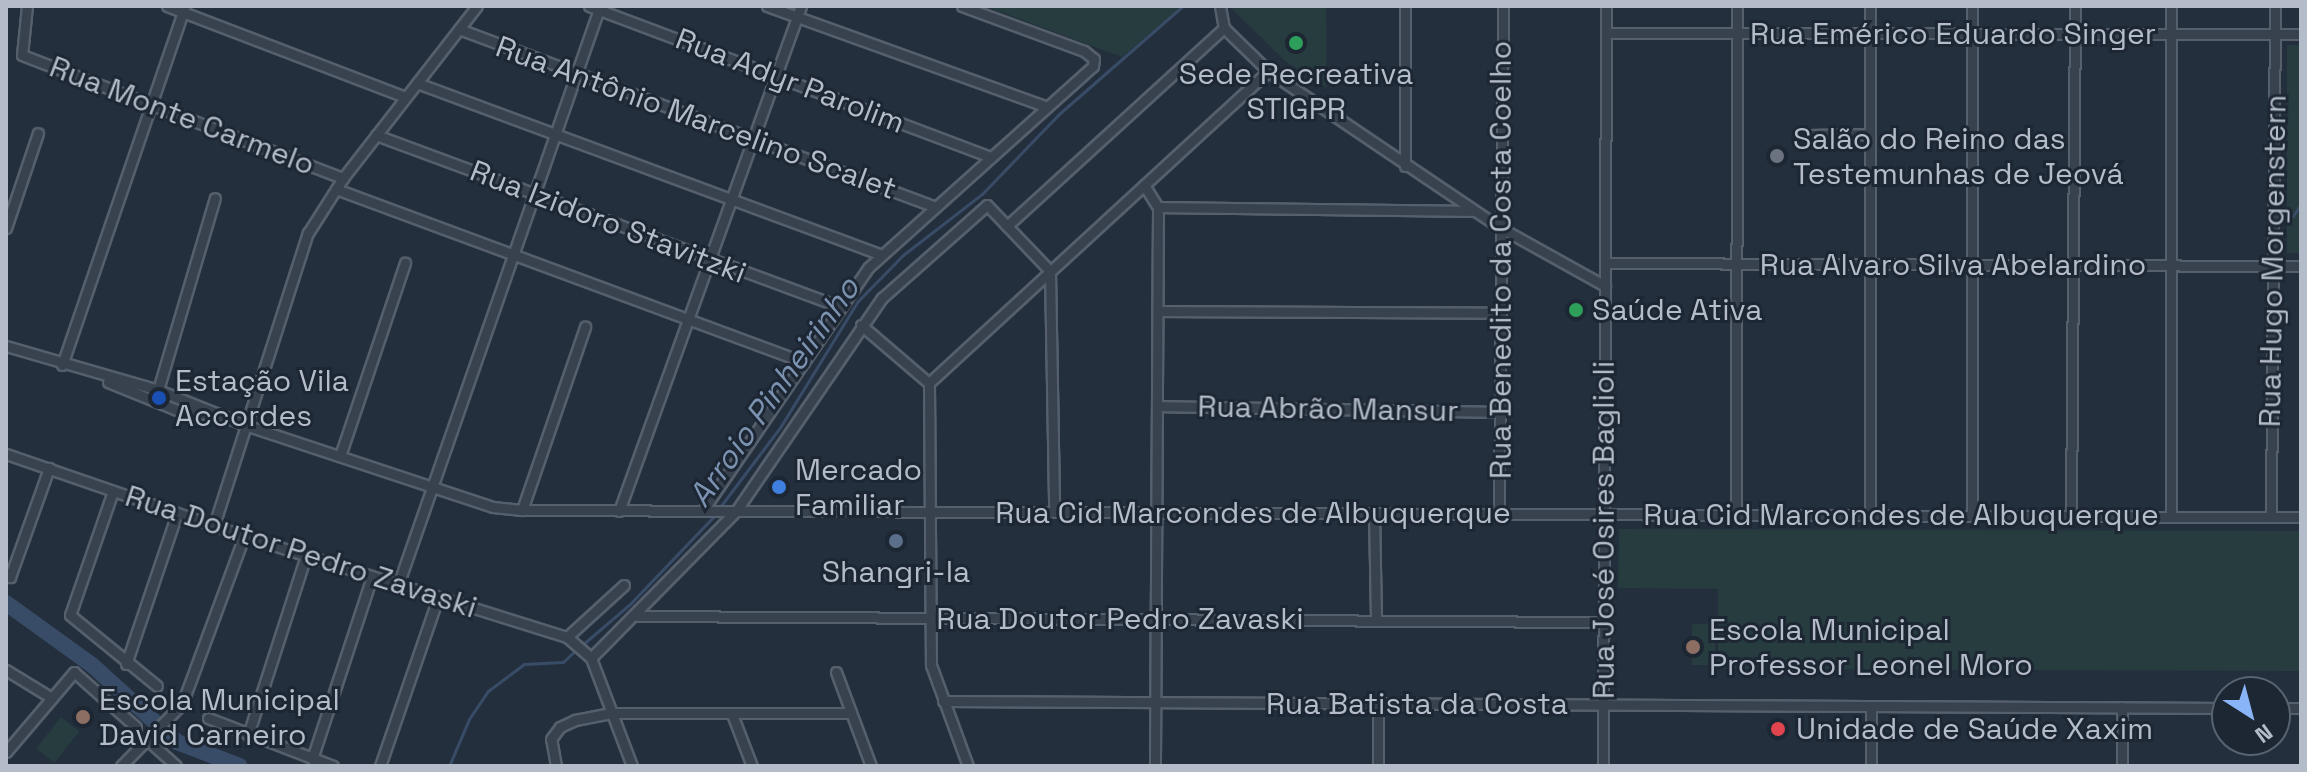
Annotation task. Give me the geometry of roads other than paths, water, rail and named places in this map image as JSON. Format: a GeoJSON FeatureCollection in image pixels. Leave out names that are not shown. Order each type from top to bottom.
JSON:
{"type":"FeatureCollection","features":[{"type":"Feature","properties":{"kind":"street","name":"Rua Monte Carmelo"},"geometry":{"type":"LineString","coordinates":[[27,6],[22,55],[343,178]]}},
{"type":"Feature","properties":{"kind":"street"},"geometry":{"type":"LineString","coordinates":[[167,6],[184,9],[405,97]]}},
{"type":"Feature","properties":{"kind":"street"},"geometry":{"type":"LineString","coordinates":[[462,6],[476,8]]}},
{"type":"Feature","properties":{"kind":"street"},"geometry":{"type":"LineString","coordinates":[[767,6],[1047,107]]}},
{"type":"Feature","properties":{"kind":"street"},"geometry":{"type":"LineString","coordinates":[[619,511],[685,318],[801,6]]}},
{"type":"Feature","properties":{"kind":"street"},"geometry":{"type":"LineString","coordinates":[[705,510],[840,307],[881,255],[1088,72],[1094,59],[1084,51],[962,6]]}},
{"type":"Feature","properties":{"kind":"street"},"geometry":{"type":"LineString","coordinates":[[1220,6],[1224,28],[1268,71],[1474,211],[1605,286]]}},
{"type":"Feature","properties":{"kind":"street"},"geometry":{"type":"LineString","coordinates":[[1405,6],[1405,166]]}},
{"type":"Feature","properties":{"kind":"street","name":"Rua Benedito da Costa Coelho"},"geometry":{"type":"LineString","coordinates":[[1499,514],[1503,6]]}},
{"type":"Feature","properties":{"kind":"street","name":"Rua José Osires Baglioli"},"geometry":{"type":"LineString","coordinates":[[1603,766],[1606,6]]}},
{"type":"Feature","properties":{"kind":"street"},"geometry":{"type":"LineString","coordinates":[[1736,515],[1737,6]]}},
{"type":"Feature","properties":{"kind":"street"},"geometry":{"type":"LineString","coordinates":[[1870,6],[1870,515]]}},
{"type":"Feature","properties":{"kind":"street"},"geometry":{"type":"LineString","coordinates":[[1972,6],[1972,515]]}},
{"type":"Feature","properties":{"kind":"street"},"geometry":{"type":"LineString","coordinates":[[2071,516],[2075,6]]}},
{"type":"Feature","properties":{"kind":"street"},"geometry":{"type":"LineString","coordinates":[[2171,6],[2171,516]]}},
{"type":"Feature","properties":{"kind":"street","name":"Rua Hugo Morgenstern"},"geometry":{"type":"LineString","coordinates":[[2271,517],[2275,6]]}},
{"type":"Feature","properties":{"kind":"street"},"geometry":{"type":"LineString","coordinates":[[398,585],[576,74],[596,7]]}},
{"type":"Feature","properties":{"kind":"street","name":"Rua Adyr Parolim"},"geometry":{"type":"LineString","coordinates":[[596,7],[990,157]]}},
{"type":"Feature","properties":{"kind":"street"},"geometry":{"type":"LineString","coordinates":[[214,525],[308,233],[343,178],[476,8]]}},
{"type":"Feature","properties":{"kind":"street"},"geometry":{"type":"LineString","coordinates":[[62,365],[184,9]]}},
{"type":"Feature","properties":{"kind":"street"},"geometry":{"type":"LineString","coordinates":[[1007,226],[1224,28]]}},
{"type":"Feature","properties":{"kind":"street","name":"Rua Antônio Marcelino Scalet"},"geometry":{"type":"LineString","coordinates":[[459,29],[933,206]]}},
{"type":"Feature","properties":{"kind":"street","name":"Rua Emérico Eduardo Singer"},"geometry":{"type":"LineString","coordinates":[[1606,33],[2301,34]]}},
{"type":"Feature","properties":{"kind":"street"},"geometry":{"type":"LineString","coordinates":[[968,766],[931,665],[927,512],[929,383],[1268,71]]}},
{"type":"Feature","properties":{"kind":"street"},"geometry":{"type":"LineString","coordinates":[[417,83],[881,255]]}},
{"type":"Feature","properties":{"kind":"street"},"geometry":{"type":"LineString","coordinates":[[6,228],[38,133]]}},
{"type":"Feature","properties":{"kind":"street"},"geometry":{"type":"LineString","coordinates":[[1812,135],[1870,134]]}},
{"type":"Feature","properties":{"kind":"street","name":"Rua Izidoro Stavitzki"},"geometry":{"type":"LineString","coordinates":[[376,135],[840,307]]}},
{"type":"Feature","properties":{"kind":"street"},"geometry":{"type":"LineString","coordinates":[[1144,185],[1158,207],[1155,766]]}},
{"type":"Feature","properties":{"kind":"street"},"geometry":{"type":"LineString","coordinates":[[336,189],[804,362]]}},
{"type":"Feature","properties":{"kind":"street"},"geometry":{"type":"LineString","coordinates":[[158,390],[215,198]]}},
{"type":"Feature","properties":{"kind":"street"},"geometry":{"type":"LineString","coordinates":[[632,766],[589,654],[638,616],[732,511],[861,325],[926,254],[987,205],[1050,271],[1054,512]]}},
{"type":"Feature","properties":{"kind":"street"},"geometry":{"type":"LineString","coordinates":[[1158,207],[1474,211]]}},
{"type":"Feature","properties":{"kind":"street"},"geometry":{"type":"LineString","coordinates":[[340,456],[405,263]]}},
{"type":"Feature","properties":{"kind":"street","name":"Rua Alvaro Silva Abelardino"},"geometry":{"type":"LineString","coordinates":[[1605,263],[2301,266]]}},
{"type":"Feature","properties":{"kind":"street"},"geometry":{"type":"LineString","coordinates":[[1158,311],[1500,313]]}},
{"type":"Feature","properties":{"kind":"street"},"geometry":{"type":"LineString","coordinates":[[861,325],[929,383]]}},
{"type":"Feature","properties":{"kind":"street"},"geometry":{"type":"LineString","coordinates":[[522,510],[585,327]]}},
{"type":"Feature","properties":{"kind":"street","name":"Rua Cid Marcondes de Albuquerque"},"geometry":{"type":"LineString","coordinates":[[6,346],[92,375],[177,410],[219,416]]}},
{"type":"Feature","properties":{"kind":"street","name":"Rua Cid Marcondes de Albuquerque"},"geometry":{"type":"LineString","coordinates":[[92,375],[158,390],[219,416],[493,507],[522,510],[2301,517]]}},
{"type":"Feature","properties":{"kind":"street","name":"Rua Abrão Mansur"},"geometry":{"type":"LineString","coordinates":[[1157,406],[1499,412]]}},
{"type":"Feature","properties":{"kind":"street","name":"Rua Doutor Pedro Zavaski"},"geometry":{"type":"LineString","coordinates":[[6,454],[244,536],[570,638],[589,654]]}},
{"type":"Feature","properties":{"kind":"street"},"geometry":{"type":"LineString","coordinates":[[8,575],[49,468]]}},
{"type":"Feature","properties":{"kind":"street"},"geometry":{"type":"LineString","coordinates":[[113,491],[70,615],[126,664],[157,686]]}},
{"type":"Feature","properties":{"kind":"street"},"geometry":{"type":"LineString","coordinates":[[126,664],[177,513]]}},
{"type":"Feature","properties":{"kind":"street"},"geometry":{"type":"LineString","coordinates":[[1374,513],[1376,621]]}},
{"type":"Feature","properties":{"kind":"street"},"geometry":{"type":"LineString","coordinates":[[121,766],[146,736],[182,704],[244,536]]}},
{"type":"Feature","properties":{"kind":"street"},"geometry":{"type":"LineString","coordinates":[[248,735],[306,555]]}},
{"type":"Feature","properties":{"kind":"street"},"geometry":{"type":"LineString","coordinates":[[312,759],[372,577]]}},
{"type":"Feature","properties":{"kind":"street"},"geometry":{"type":"LineString","coordinates":[[570,638],[624,585]]}},
{"type":"Feature","properties":{"kind":"street"},"geometry":{"type":"LineString","coordinates":[[380,766],[438,598]]}},
{"type":"Feature","properties":{"kind":"street","name":"Rua Doutor Pedro Zavaski"},"geometry":{"type":"LineString","coordinates":[[638,616],[1603,622]]}},
{"type":"Feature","properties":{"kind":"street"},"geometry":{"type":"LineString","coordinates":[[6,670],[50,697]]}},
{"type":"Feature","properties":{"kind":"street"},"geometry":{"type":"LineString","coordinates":[[6,752],[74,672],[136,727]]}},
{"type":"Feature","properties":{"kind":"street"},"geometry":{"type":"LineString","coordinates":[[836,672],[871,766]]}},
{"type":"Feature","properties":{"kind":"street","name":"Rua Batista da Costa"},"geometry":{"type":"LineString","coordinates":[[943,701],[2211,708]]}},
{"type":"Feature","properties":{"kind":"street"},"geometry":{"type":"LineString","coordinates":[[1378,704],[1378,766]]}},
{"type":"Feature","properties":{"kind":"street"},"geometry":{"type":"LineString","coordinates":[[1871,706],[1871,766]]}},
{"type":"Feature","properties":{"kind":"street"},"geometry":{"type":"LineString","coordinates":[[2122,707],[2122,766]]}},
{"type":"Feature","properties":{"kind":"street"},"geometry":{"type":"LineString","coordinates":[[556,766],[549,746],[560,727],[612,713],[851,713]]}},
{"type":"Feature","properties":{"kind":"street"},"geometry":{"type":"LineString","coordinates":[[732,714],[752,766]]}},
{"type":"Feature","properties":{"kind":"street"},"geometry":{"type":"LineString","coordinates":[[208,718],[333,766]]}},
{"type":"Feature","properties":{"kind":"street"},"geometry":{"type":"LineString","coordinates":[[153,745],[176,766]]}},
{"type":"Feature","properties":{"kind":"waterway","name":"Arroio Pinheirinho"},"geometry":{"type":"LineString","coordinates":[[720,507],[781,426],[858,301],[903,255],[982,194],[1059,114],[1183,6]]}},
{"type":"Feature","properties":{"kind":"waterway"},"geometry":{"type":"LineString","coordinates":[[2293,216],[2301,204]]}},
{"type":"Feature","properties":{"kind":"waterway","name":"Arroio Pinheirinho"},"geometry":{"type":"LineString","coordinates":[[582,645],[630,604],[716,514]]}},
{"type":"Feature","properties":{"kind":"waterway"},"geometry":{"type":"LineString","coordinates":[[6,603],[92,665],[177,742],[240,766]]}},
{"type":"Feature","properties":{"kind":"waterway","name":"Arroio Pinheirinho"},"geometry":{"type":"LineString","coordinates":[[449,766],[469,719],[488,691],[524,664],[563,662],[576,650]]}},
{"type":"Feature","properties":{"kind":"place","name":"Sede Recreativa STIGPR"},"geometry":{"type":"Point","coordinates":[1296,43]}},
{"type":"Feature","properties":{"kind":"place","name":"Salão do Reino das Testemunhas de Jeová"},"geometry":{"type":"Point","coordinates":[1777,156]}},
{"type":"Feature","properties":{"kind":"place","name":"Saúde Ativa"},"geometry":{"type":"Point","coordinates":[1576,310]}},
{"type":"Feature","properties":{"kind":"place","name":"Estação Vila Accordes"},"geometry":{"type":"Point","coordinates":[159,398]}},
{"type":"Feature","properties":{"kind":"place","name":"Mercado Familiar"},"geometry":{"type":"Point","coordinates":[779,487]}},
{"type":"Feature","properties":{"kind":"place","name":"Shangri-la"},"geometry":{"type":"Point","coordinates":[896,541]}},
{"type":"Feature","properties":{"kind":"place","name":"Escola Municipal Professor Leonel Moro"},"geometry":{"type":"Point","coordinates":[1693,647]}},
{"type":"Feature","properties":{"kind":"place","name":"Escola Municipal David Carneiro"},"geometry":{"type":"Point","coordinates":[83,717]}},
{"type":"Feature","properties":{"kind":"place","name":"Unidade de Saúde Xaxim"},"geometry":{"type":"Point","coordinates":[1778,729]}}]}
